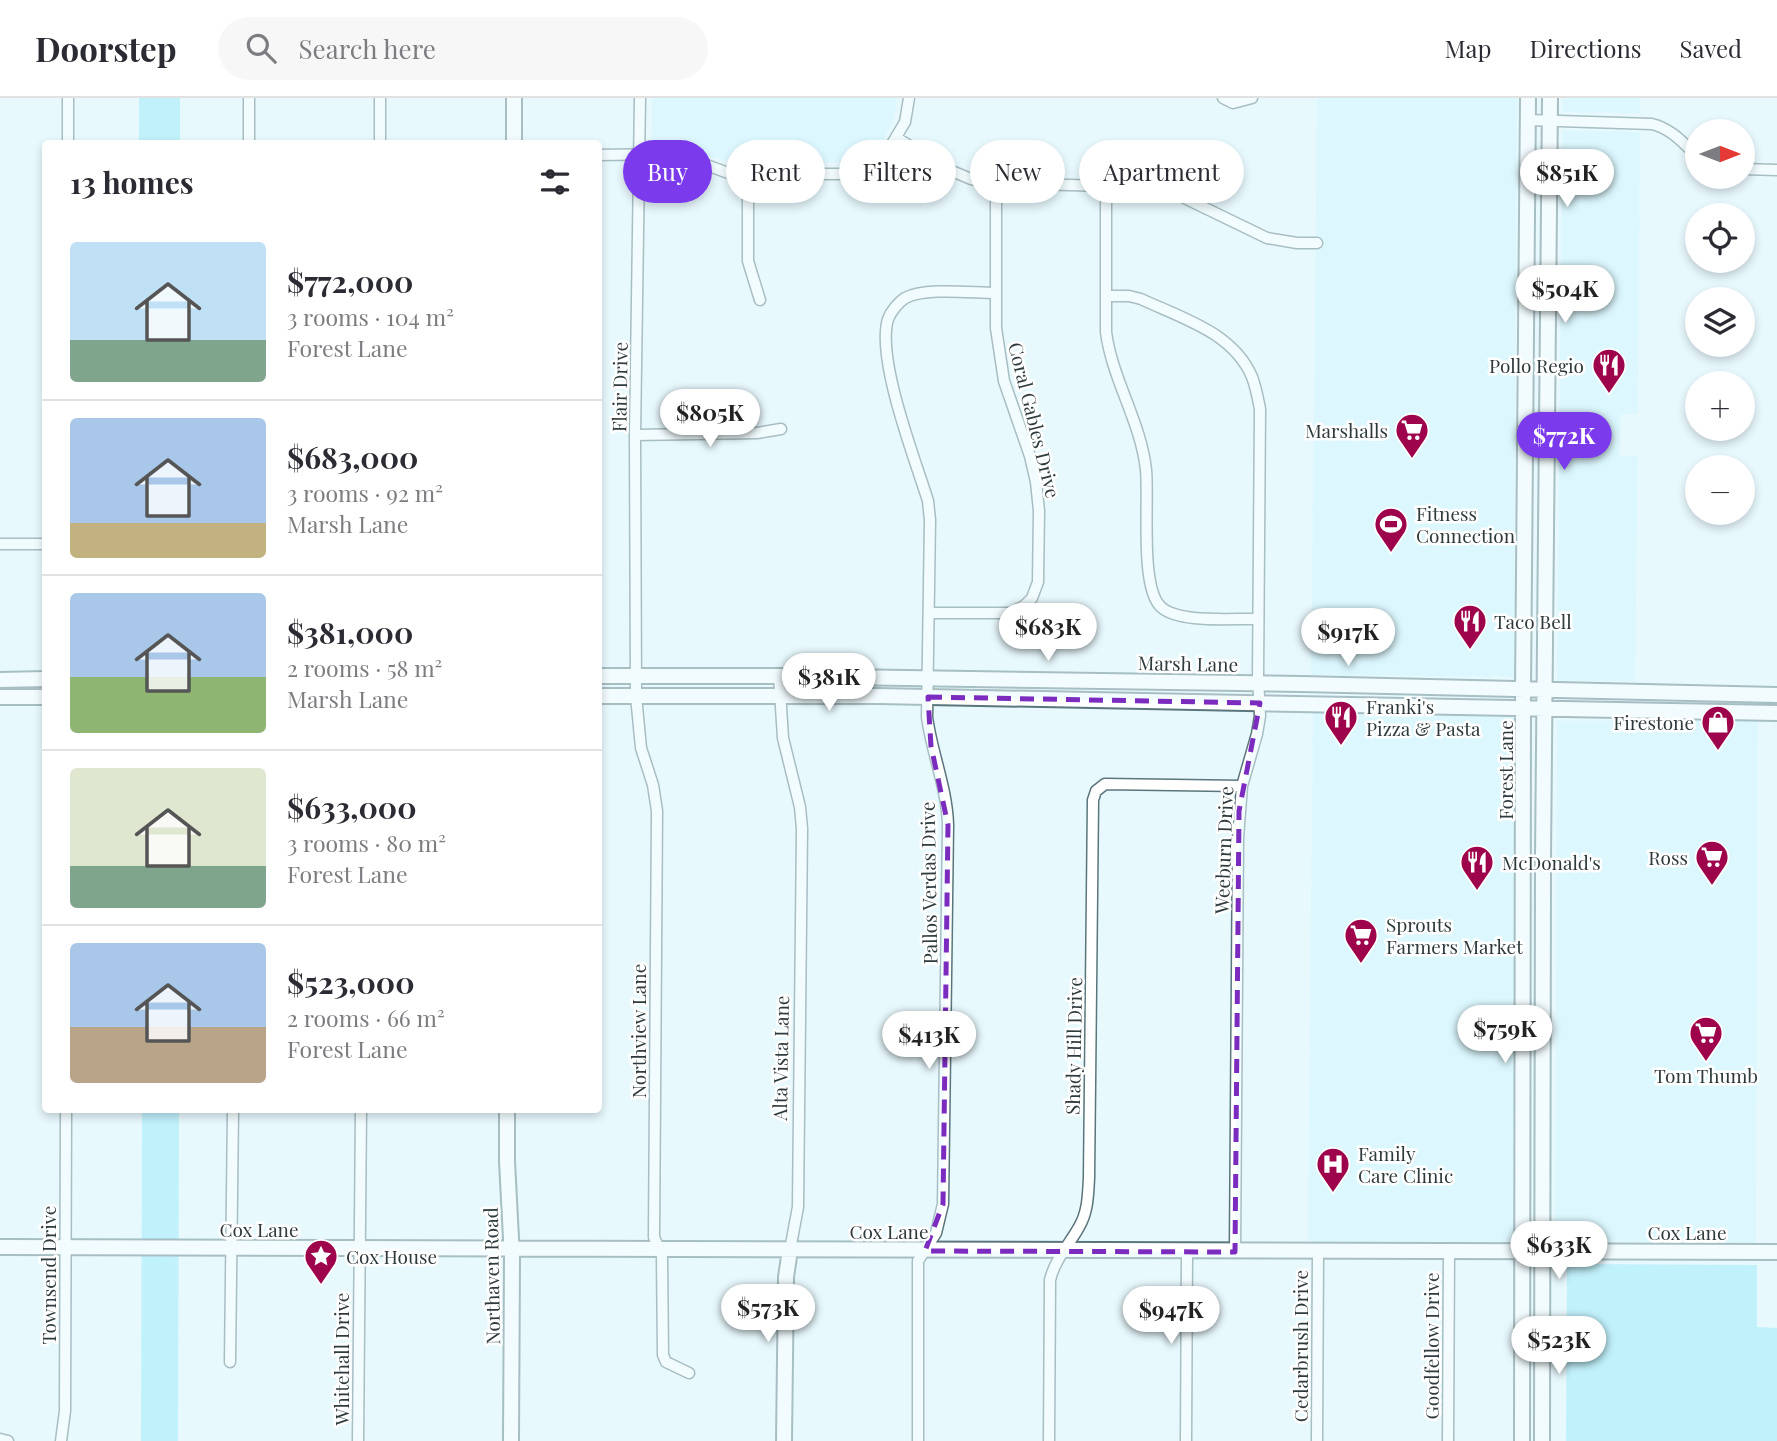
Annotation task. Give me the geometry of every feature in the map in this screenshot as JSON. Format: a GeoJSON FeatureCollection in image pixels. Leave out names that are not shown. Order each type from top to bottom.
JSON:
{"type":"FeatureCollection","features":[{"type":"Feature","properties":{"kind":"main road"},"geometry":{"type":"LineString","coordinates":[[514,98],[514,140]]}},
{"type":"Feature","properties":{"kind":"main road","name":"Forest Lane"},"geometry":{"type":"LineString","coordinates":[[1522,1441],[1523,690],[1528,98]]}},
{"type":"Feature","properties":{"kind":"main road","name":"Forest Lane"},"geometry":{"type":"LineString","coordinates":[[1542,1441],[1544,690],[1550,98]]}},
{"type":"Feature","properties":{"kind":"main road"},"geometry":{"type":"LineString","coordinates":[[1527,243],[1549,244]]}},
{"type":"Feature","properties":{"kind":"main road"},"geometry":{"type":"LineString","coordinates":[[1525,361],[1547,361]]}},
{"type":"Feature","properties":{"kind":"main road"},"geometry":{"type":"LineString","coordinates":[[1524,542],[1545,543]]}},
{"type":"Feature","properties":{"kind":"main road","name":"Marsh Lane"},"geometry":{"type":"LineString","coordinates":[[602,676],[779,676],[1777,695]]}},
{"type":"Feature","properties":{"kind":"main road"},"geometry":{"type":"LineString","coordinates":[[0,680],[42,679]]}},
{"type":"Feature","properties":{"kind":"main road"},"geometry":{"type":"LineString","coordinates":[[1395,687],[1397,705]]}},
{"type":"Feature","properties":{"kind":"main road"},"geometry":{"type":"LineString","coordinates":[[1687,693],[1687,712]]}},
{"type":"Feature","properties":{"kind":"main road","name":"Marsh Lane"},"geometry":{"type":"LineString","coordinates":[[602,696],[928,697],[1777,713]]}},
{"type":"Feature","properties":{"kind":"main road"},"geometry":{"type":"LineString","coordinates":[[0,697],[42,698]]}},
{"type":"Feature","properties":{"kind":"main road"},"geometry":{"type":"LineString","coordinates":[[1524,858],[1543,858]]}},
{"type":"Feature","properties":{"kind":"main road"},"geometry":{"type":"LineString","coordinates":[[1522,1089],[1542,1089]]}},
{"type":"Feature","properties":{"kind":"main road","name":"Northaven Road"},"geometry":{"type":"LineString","coordinates":[[508,1113],[507,1161],[512,1248],[511,1441]]}},
{"type":"Feature","properties":{"kind":"main road","name":"Cox Lane"},"geometry":{"type":"LineString","coordinates":[[0,1247],[1777,1252]]}},
{"type":"Feature","properties":{"kind":"main road","name":"Alta Vista Lane"},"geometry":{"type":"LineString","coordinates":[[784,1441],[786,1277],[790,1250]]}},
{"type":"Feature","properties":{"kind":"street"},"geometry":{"type":"LineString","coordinates":[[68,98],[68,140]]}},
{"type":"Feature","properties":{"kind":"street"},"geometry":{"type":"LineString","coordinates":[[249,98],[249,140]]}},
{"type":"Feature","properties":{"kind":"street"},"geometry":{"type":"LineString","coordinates":[[380,98],[380,140]]}},
{"type":"Feature","properties":{"kind":"street","name":"Flair Drive"},"geometry":{"type":"LineString","coordinates":[[640,98],[640,140]]}},
{"type":"Feature","properties":{"kind":"street"},"geometry":{"type":"LineString","coordinates":[[825,173],[849,173],[874,164],[886,154],[905,122],[908,98]]}},
{"type":"Feature","properties":{"kind":"street"},"geometry":{"type":"LineString","coordinates":[[1223,98],[1233,103],[1252,98]]}},
{"type":"Feature","properties":{"kind":"street"},"geometry":{"type":"LineString","coordinates":[[1528,120],[1652,124],[1663,127],[1685,144]]}},
{"type":"Feature","properties":{"kind":"street"},"geometry":{"type":"LineString","coordinates":[[897,138],[947,169],[970,179]]}},
{"type":"Feature","properties":{"kind":"street"},"geometry":{"type":"LineString","coordinates":[[602,155],[623,154]]}},
{"type":"Feature","properties":{"kind":"street"},"geometry":{"type":"LineString","coordinates":[[1755,169],[1777,170]]}},
{"type":"Feature","properties":{"kind":"street","name":"Flair Drive"},"geometry":{"type":"LineString","coordinates":[[636,676],[635,435],[639,203]]}},
{"type":"Feature","properties":{"kind":"street"},"geometry":{"type":"LineString","coordinates":[[748,203],[748,261],[760,300]]}},
{"type":"Feature","properties":{"kind":"street","name":"Coral Gables Drive"},"geometry":{"type":"LineString","coordinates":[[929,613],[1011,613],[1032,598],[1038,582],[1040,511],[1036,482],[1030,456],[1004,381],[996,328],[996,203]]}},
{"type":"Feature","properties":{"kind":"street"},"geometry":{"type":"LineString","coordinates":[[1106,203],[1108,352],[1141,441],[1146,469],[1149,573],[1154,598],[1162,608],[1178,617],[1258,619]]}},
{"type":"Feature","properties":{"kind":"street"},"geometry":{"type":"LineString","coordinates":[[1195,203],[1267,238],[1317,243]]}},
{"type":"Feature","properties":{"kind":"street","name":"Pallos Verdas Drive"},"geometry":{"type":"LineString","coordinates":[[918,1441],[918,1261],[936,1233],[943,1204],[948,825],[944,792],[931,746],[927,717],[928,501],[893,389],[887,343],[888,318],[906,298],[922,293],[996,293]]}},
{"type":"Feature","properties":{"kind":"street","name":"Weeburn Drive"},"geometry":{"type":"LineString","coordinates":[[1106,296],[1141,299],[1212,332],[1227,342],[1245,363],[1252,377],[1260,409],[1260,703],[1257,734],[1242,786],[1238,838],[1236,1252]]}},
{"type":"Feature","properties":{"kind":"street"},"geometry":{"type":"LineString","coordinates":[[635,435],[757,433],[781,429]]}},
{"type":"Feature","properties":{"kind":"street"},"geometry":{"type":"LineString","coordinates":[[0,544],[42,544]]}},
{"type":"Feature","properties":{"kind":"street","name":"Northview Lane"},"geometry":{"type":"LineString","coordinates":[[636,676],[642,748],[653,785],[656,811],[654,1237],[662,1256],[663,1355],[666,1362],[688,1373]]}},
{"type":"Feature","properties":{"kind":"street","name":"Alta Vista Lane"},"geometry":{"type":"LineString","coordinates":[[779,676],[783,738],[800,807],[802,829],[798,1207],[790,1250]]}},
{"type":"Feature","properties":{"kind":"street","name":"Shady Hill Drive"},"geometry":{"type":"LineString","coordinates":[[1049,1441],[1050,1280],[1056,1260],[1080,1226],[1086,1212],[1090,1178],[1093,800],[1096,790],[1105,784],[1242,786]]}},
{"type":"Feature","properties":{"kind":"street","name":"Townsend Drive"},"geometry":{"type":"LineString","coordinates":[[61,1441],[65,1411],[66,1113]]}},
{"type":"Feature","properties":{"kind":"street"},"geometry":{"type":"LineString","coordinates":[[230,1362],[233,1113]]}},
{"type":"Feature","properties":{"kind":"street","name":"Whitehall Drive"},"geometry":{"type":"LineString","coordinates":[[358,1441],[361,1113]]}},
{"type":"Feature","properties":{"kind":"street","name":"Goodfellow Drive"},"geometry":{"type":"LineString","coordinates":[[1448,1441],[1449,1251]]}},
{"type":"Feature","properties":{"kind":"street"},"geometry":{"type":"LineString","coordinates":[[1186,1441],[1187,1252]]}},
{"type":"Feature","properties":{"kind":"street","name":"Cedarbrush Drive"},"geometry":{"type":"LineString","coordinates":[[1317,1441],[1318,1252]]}},
{"type":"Feature","properties":{"kind":"street"},"geometry":{"type":"LineString","coordinates":[[0,1439],[8,1441]]}},
{"type":"Feature","properties":{"kind":"highlighted area"},"geometry":{"type":"Polygon","coordinates":[[[928,697],[1260,703],[1239,811],[1235,1252],[925,1251],[943,1204],[948,825],[931,746],[928,697]]]}},
{"type":"Feature","properties":{"kind":"shaded area"},"geometry":{"type":"Polygon","coordinates":[[[139,98],[180,98],[180,140],[139,140],[139,98]]]}},
{"type":"Feature","properties":{"kind":"shaded area"},"geometry":{"type":"Polygon","coordinates":[[[652,98],[898,98],[893,121],[883,140],[839,140],[839,162],[836,163],[825,163],[825,140],[726,140],[726,160],[712,157],[712,140],[652,140],[652,98]]]}},
{"type":"Feature","properties":{"kind":"shaded area"},"geometry":{"type":"Polygon","coordinates":[[[1317,98],[1517,98],[1514,677],[1311,675],[1317,98]]]}},
{"type":"Feature","properties":{"kind":"shaded area"},"geometry":{"type":"Polygon","coordinates":[[[1563,98],[1640,98],[1640,113],[1562,112],[1563,98]]]}},
{"type":"Feature","properties":{"kind":"shaded area"},"geometry":{"type":"Polygon","coordinates":[[[1562,130],[1640,132],[1638,414],[1621,414],[1620,456],[1638,456],[1635,681],[1557,681],[1562,130]]]}},
{"type":"Feature","properties":{"kind":"shaded area"},"geometry":{"type":"Polygon","coordinates":[[[1313,711],[1514,717],[1514,1242],[1308,1242],[1313,711]]]}},
{"type":"Feature","properties":{"kind":"shaded area"},"geometry":{"type":"Polygon","coordinates":[[[1557,721],[1758,721],[1756,1243],[1555,1241],[1557,721]]]}},
{"type":"Feature","properties":{"kind":"shaded area"},"geometry":{"type":"Polygon","coordinates":[[[142,1113],[179,1113],[178,1441],[141,1441],[142,1113]]]}},
{"type":"Feature","properties":{"kind":"shaded area"},"geometry":{"type":"Polygon","coordinates":[[[1567,1264],[1757,1265],[1757,1327],[1777,1328],[1777,1441],[1566,1441],[1567,1264]]]}},
{"type":"Feature","properties":{"kind":"place","name":"Pollo Regio"},"geometry":{"type":"Point","coordinates":[1609,395]}},
{"type":"Feature","properties":{"kind":"place","name":"Marshalls"},"geometry":{"type":"Point","coordinates":[1412,460]}},
{"type":"Feature","properties":{"kind":"place","name":"Fitness Connection"},"geometry":{"type":"Point","coordinates":[1391,554]}},
{"type":"Feature","properties":{"kind":"place","name":"Taco Bell"},"geometry":{"type":"Point","coordinates":[1470,651]}},
{"type":"Feature","properties":{"kind":"place","name":"Franki's Pizza & Pasta"},"geometry":{"type":"Point","coordinates":[1341,747]}},
{"type":"Feature","properties":{"kind":"place","name":"Firestone"},"geometry":{"type":"Point","coordinates":[1718,752]}},
{"type":"Feature","properties":{"kind":"place","name":"Ross"},"geometry":{"type":"Point","coordinates":[1712,887]}},
{"type":"Feature","properties":{"kind":"place","name":"McDonald's"},"geometry":{"type":"Point","coordinates":[1477,892]}},
{"type":"Feature","properties":{"kind":"place","name":"Sprouts Farmers Market"},"geometry":{"type":"Point","coordinates":[1361,965]}},
{"type":"Feature","properties":{"kind":"place","name":"Tom Thumb"},"geometry":{"type":"Point","coordinates":[1706,1063]}},
{"type":"Feature","properties":{"kind":"place","name":"Family Care Clinic"},"geometry":{"type":"Point","coordinates":[1333,1194]}},
{"type":"Feature","properties":{"kind":"place","name":"Cox House"},"geometry":{"type":"Point","coordinates":[321,1286]}}]}
